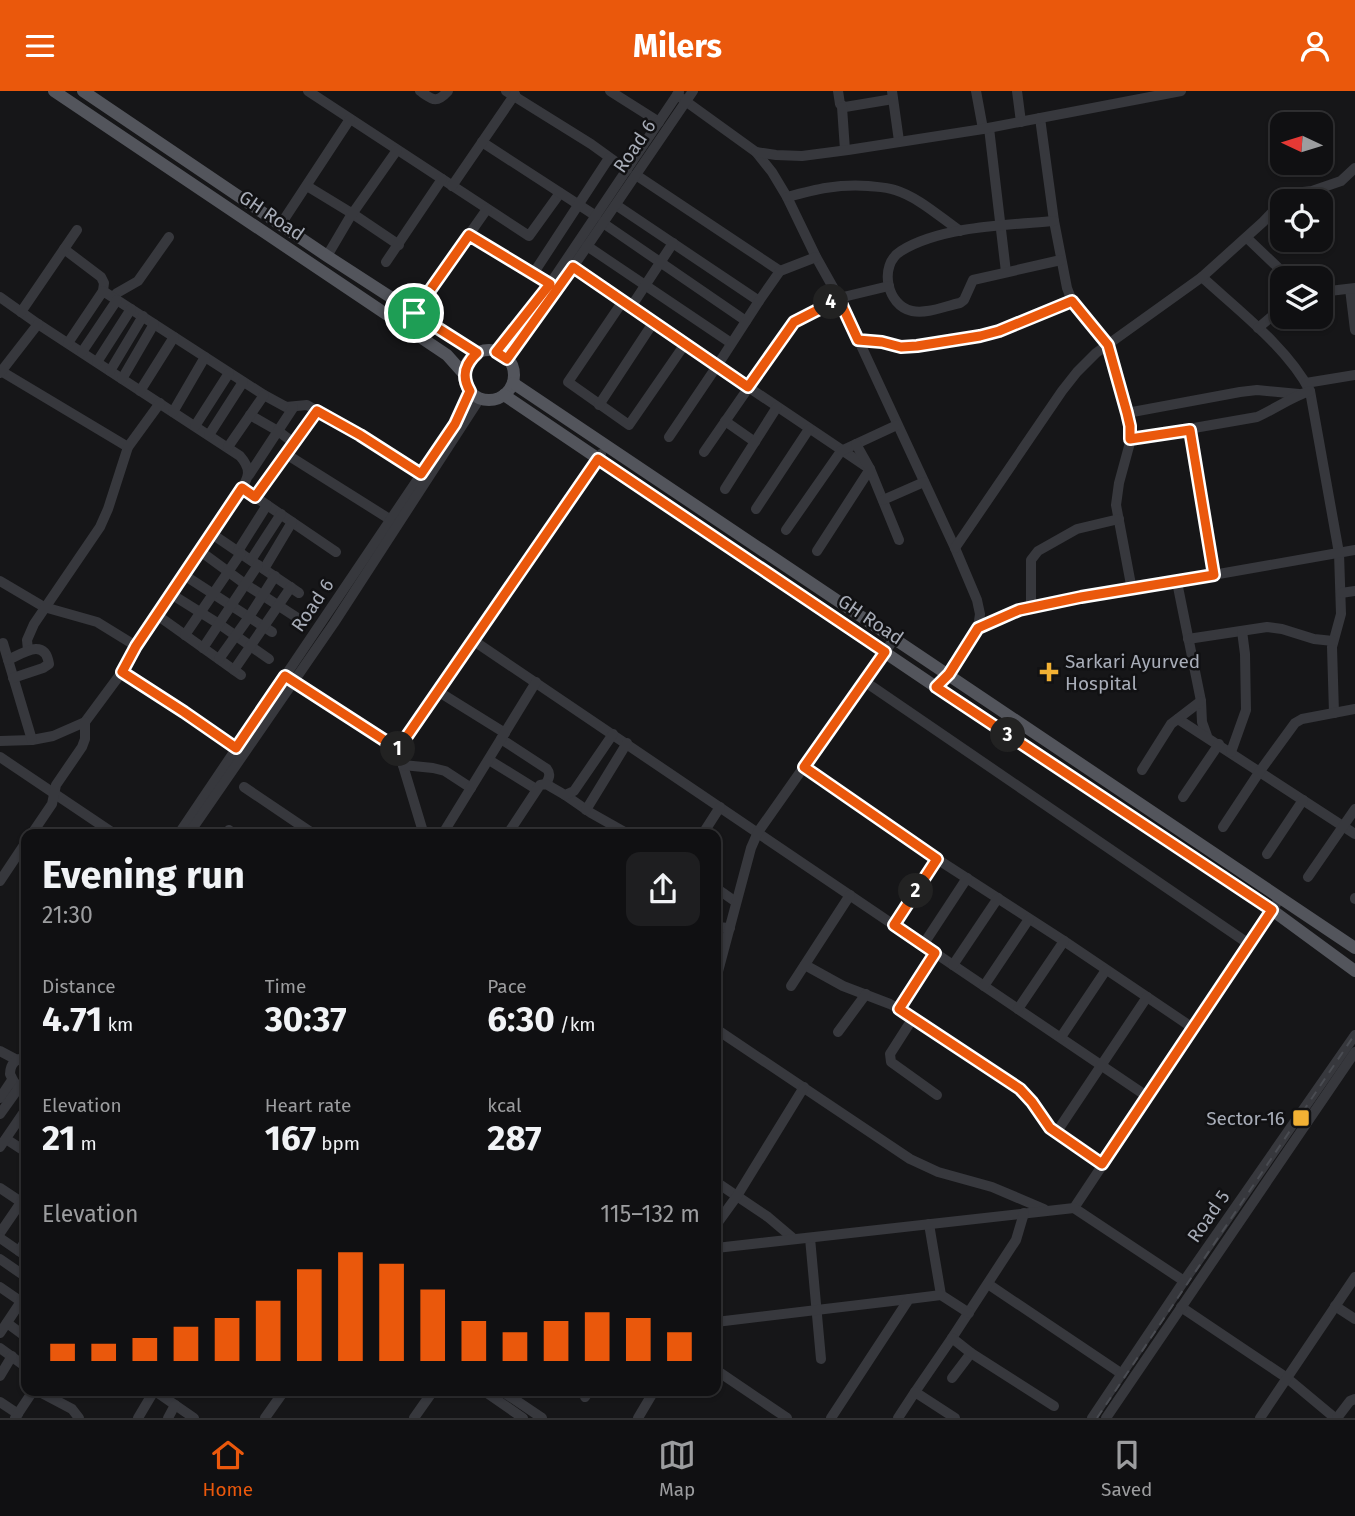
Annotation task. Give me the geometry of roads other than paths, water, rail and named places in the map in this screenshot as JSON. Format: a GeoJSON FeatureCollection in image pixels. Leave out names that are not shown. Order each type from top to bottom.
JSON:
{"type":"FeatureCollection","features":[{"type":"Feature","properties":{"kind":"main road","name":"GH Road"},"geometry":{"type":"LineString","coordinates":[[55,91],[447,355],[464,374]]}},
{"type":"Feature","properties":{"kind":"main road","name":"GH Road"},"geometry":{"type":"LineString","coordinates":[[83,91],[327,256],[477,353]]}},
{"type":"Feature","properties":{"kind":"main road"},"geometry":{"type":"LineString","coordinates":[[490,351],[502,355],[512,366],[514,374],[513,383],[504,395],[492,400],[475,395],[467,386],[464,374],[466,366],[477,353],[490,351]]}},
{"type":"Feature","properties":{"kind":"main road","name":"GH Road"},"geometry":{"type":"LineString","coordinates":[[513,383],[1355,948]]}},
{"type":"Feature","properties":{"kind":"main road","name":"GH Road"},"geometry":{"type":"LineString","coordinates":[[504,395],[1272,910],[1355,971]]}},
{"type":"Feature","properties":{"kind":"street"},"geometry":{"type":"LineString","coordinates":[[308,91],[529,236],[560,193]]}},
{"type":"Feature","properties":{"kind":"street"},"geometry":{"type":"LineString","coordinates":[[420,91],[437,100],[448,91]]}},
{"type":"Feature","properties":{"kind":"street"},"geometry":{"type":"LineString","coordinates":[[610,91],[659,123]]}},
{"type":"Feature","properties":{"kind":"street","name":"Road 6"},"geometry":{"type":"LineString","coordinates":[[502,355],[573,267],[600,219],[616,205],[631,172],[693,91]]}},
{"type":"Feature","properties":{"kind":"street"},"geometry":{"type":"LineString","coordinates":[[838,91],[845,150]]}},
{"type":"Feature","properties":{"kind":"street"},"geometry":{"type":"LineString","coordinates":[[976,91],[986,129],[1002,225],[1006,272]]}},
{"type":"Feature","properties":{"kind":"street"},"geometry":{"type":"LineString","coordinates":[[1017,91],[1021,122]]}},
{"type":"Feature","properties":{"kind":"street"},"geometry":{"type":"LineString","coordinates":[[756,152],[802,156],[845,150],[986,129],[1176,91]]}},
{"type":"Feature","properties":{"kind":"street"},"geometry":{"type":"LineString","coordinates":[[452,186],[512,93],[780,271]]}},
{"type":"Feature","properties":{"kind":"street"},"geometry":{"type":"LineString","coordinates":[[678,93],[756,152],[772,172],[839,299],[955,548],[977,600],[980,614],[978,628],[949,674],[936,687]]}},
{"type":"Feature","properties":{"kind":"street","name":"Road 6"},"geometry":{"type":"LineString","coordinates":[[502,355],[550,284],[600,219],[678,93]]}},
{"type":"Feature","properties":{"kind":"street"},"geometry":{"type":"LineString","coordinates":[[842,107],[892,95],[899,141]]}},
{"type":"Feature","properties":{"kind":"street"},"geometry":{"type":"LineString","coordinates":[[1040,117],[1054,222],[1072,301],[1108,345],[1130,426],[1130,439],[1116,505],[1132,590]]}},
{"type":"Feature","properties":{"kind":"street"},"geometry":{"type":"LineString","coordinates":[[281,224],[350,118]]}},
{"type":"Feature","properties":{"kind":"street"},"geometry":{"type":"LineString","coordinates":[[482,142],[578,204],[746,321]]}},
{"type":"Feature","properties":{"kind":"street"},"geometry":{"type":"LineString","coordinates":[[327,256],[397,150]]}},
{"type":"Feature","properties":{"kind":"street"},"geometry":{"type":"LineString","coordinates":[[533,274],[609,157]]}},
{"type":"Feature","properties":{"kind":"street"},"geometry":{"type":"LineString","coordinates":[[1318,189],[1341,181],[1355,168]]}},
{"type":"Feature","properties":{"kind":"street"},"geometry":{"type":"LineString","coordinates":[[386,262],[442,179]]}},
{"type":"Feature","properties":{"kind":"street"},"geometry":{"type":"LineString","coordinates":[[787,197],[837,185],[894,189],[960,230]]}},
{"type":"Feature","properties":{"kind":"street"},"geometry":{"type":"LineString","coordinates":[[306,186],[399,245]]}},
{"type":"Feature","properties":{"kind":"street"},"geometry":{"type":"LineString","coordinates":[[616,205],[759,301]]}},
{"type":"Feature","properties":{"kind":"street"},"geometry":{"type":"LineString","coordinates":[[414,313],[487,209]]}},
{"type":"Feature","properties":{"kind":"street"},"geometry":{"type":"LineString","coordinates":[[955,548],[1077,372],[1096,353],[1202,277],[1270,214]]}},
{"type":"Feature","properties":{"kind":"street"},"geometry":{"type":"LineString","coordinates":[[1054,222],[960,230],[918,243],[899,252],[891,260],[887,270],[889,286],[905,309],[927,311],[960,303],[973,280],[1061,260]]}},
{"type":"Feature","properties":{"kind":"street"},"geometry":{"type":"LineString","coordinates":[[985,228],[1002,244]]}},
{"type":"Feature","properties":{"kind":"street"},"geometry":{"type":"LineString","coordinates":[[21,311],[77,230]]}},
{"type":"Feature","properties":{"kind":"street"},"geometry":{"type":"LineString","coordinates":[[469,235],[550,284]]}},
{"type":"Feature","properties":{"kind":"street"},"geometry":{"type":"LineString","coordinates":[[82,352],[117,293],[138,281],[169,237]]}},
{"type":"Feature","properties":{"kind":"street"},"geometry":{"type":"LineString","coordinates":[[1247,237],[1277,266]]}},
{"type":"Feature","properties":{"kind":"street"},"geometry":{"type":"LineString","coordinates":[[673,243],[646,285],[627,304],[568,382],[629,425],[685,344]]}},
{"type":"Feature","properties":{"kind":"street"},"geometry":{"type":"LineString","coordinates":[[587,246],[731,343]]}},
{"type":"Feature","properties":{"kind":"street"},"geometry":{"type":"LineString","coordinates":[[64,249],[101,277],[104,283],[103,291],[68,343]]}},
{"type":"Feature","properties":{"kind":"street"},"geometry":{"type":"LineString","coordinates":[[669,437],[780,271],[816,257]]}},
{"type":"Feature","properties":{"kind":"street"},"geometry":{"type":"LineString","coordinates":[[573,267],[870,469]]}},
{"type":"Feature","properties":{"kind":"street"},"geometry":{"type":"LineString","coordinates":[[1202,277],[1258,328],[1300,372],[1306,389],[1339,553],[1341,614],[1333,641],[1334,713]]}},
{"type":"Feature","properties":{"kind":"street"},"geometry":{"type":"LineString","coordinates":[[704,451],[794,322],[839,299],[889,286]]}},
{"type":"Feature","properties":{"kind":"street"},"geometry":{"type":"LineString","coordinates":[[1333,290],[1352,288],[1355,330]]}},
{"type":"Feature","properties":{"kind":"street"},"geometry":{"type":"LineString","coordinates":[[103,291],[286,408],[307,405],[421,474]]}},
{"type":"Feature","properties":{"kind":"street"},"geometry":{"type":"LineString","coordinates":[[0,297],[228,447],[245,461],[248,475]]}},
{"type":"Feature","properties":{"kind":"street"},"geometry":{"type":"LineString","coordinates":[[858,340],[901,347],[980,336],[1072,301]]}},
{"type":"Feature","properties":{"kind":"street"},"geometry":{"type":"LineString","coordinates":[[97,362],[131,309]]}},
{"type":"Feature","properties":{"kind":"street"},"geometry":{"type":"LineString","coordinates":[[110,371],[143,316]]}},
{"type":"Feature","properties":{"kind":"street"},"geometry":{"type":"LineString","coordinates":[[1258,328],[1270,318]]}},
{"type":"Feature","properties":{"kind":"street"},"geometry":{"type":"LineString","coordinates":[[599,405],[653,323]]}},
{"type":"Feature","properties":{"kind":"street"},"geometry":{"type":"LineString","coordinates":[[38,324],[1,372],[128,447]]}},
{"type":"Feature","properties":{"kind":"street"},"geometry":{"type":"LineString","coordinates":[[122,379],[154,324]]}},
{"type":"Feature","properties":{"kind":"street"},"geometry":{"type":"LineString","coordinates":[[140,391],[174,337]]}},
{"type":"Feature","properties":{"kind":"street"},"geometry":{"type":"LineString","coordinates":[[173,412],[205,357]]}},
{"type":"Feature","properties":{"kind":"street"},"geometry":{"type":"LineString","coordinates":[[195,426],[229,373]]}},
{"type":"Feature","properties":{"kind":"street"},"geometry":{"type":"LineString","coordinates":[[1127,413],[1240,392],[1306,389],[1355,375]]}},
{"type":"Feature","properties":{"kind":"street"},"geometry":{"type":"LineString","coordinates":[[209,435],[243,382]]}},
{"type":"Feature","properties":{"kind":"street"},"geometry":{"type":"LineString","coordinates":[[1130,439],[1256,417],[1306,389]]}},
{"type":"Feature","properties":{"kind":"street"},"geometry":{"type":"LineString","coordinates":[[228,447],[264,395]]}},
{"type":"Feature","properties":{"kind":"street","name":"Road 6"},"geometry":{"type":"LineString","coordinates":[[182,829],[289,679],[475,395]]}},
{"type":"Feature","properties":{"kind":"street","name":"Road 6"},"geometry":{"type":"LineString","coordinates":[[289,679],[334,623],[475,395]]}},
{"type":"Feature","properties":{"kind":"street"},"geometry":{"type":"LineString","coordinates":[[28,650],[27,640],[34,624],[105,519],[128,447],[160,403]]}},
{"type":"Feature","properties":{"kind":"street"},"geometry":{"type":"LineString","coordinates":[[725,489],[777,407]]}},
{"type":"Feature","properties":{"kind":"street"},"geometry":{"type":"LineString","coordinates":[[0,741],[53,736],[85,722],[122,672],[136,646],[293,408]]}},
{"type":"Feature","properties":{"kind":"street"},"geometry":{"type":"LineString","coordinates":[[255,497],[317,411]]}},
{"type":"Feature","properties":{"kind":"street"},"geometry":{"type":"LineString","coordinates":[[250,415],[294,443]]}},
{"type":"Feature","properties":{"kind":"street"},"geometry":{"type":"LineString","coordinates":[[725,421],[755,442]]}},
{"type":"Feature","properties":{"kind":"street"},"geometry":{"type":"LineString","coordinates":[[786,530],[841,451],[897,425]]}},
{"type":"Feature","properties":{"kind":"street"},"geometry":{"type":"LineString","coordinates":[[756,509],[809,429]]}},
{"type":"Feature","properties":{"kind":"street"},"geometry":{"type":"LineString","coordinates":[[1190,430],[1214,575]]}},
{"type":"Feature","properties":{"kind":"street"},"geometry":{"type":"LineString","coordinates":[[856,444],[870,469],[899,540]]}},
{"type":"Feature","properties":{"kind":"street"},"geometry":{"type":"LineString","coordinates":[[398,749],[607,446]]}},
{"type":"Feature","properties":{"kind":"street"},"geometry":{"type":"LineString","coordinates":[[286,454],[391,520]]}},
{"type":"Feature","properties":{"kind":"street"},"geometry":{"type":"LineString","coordinates":[[817,551],[870,469]]}},
{"type":"Feature","properties":{"kind":"street"},"geometry":{"type":"LineString","coordinates":[[883,501],[924,482]]}},
{"type":"Feature","properties":{"kind":"street"},"geometry":{"type":"LineString","coordinates":[[242,488],[336,552]]}},
{"type":"Feature","properties":{"kind":"street"},"geometry":{"type":"LineString","coordinates":[[185,635],[229,572],[267,505]]}},
{"type":"Feature","properties":{"kind":"street"},"geometry":{"type":"LineString","coordinates":[[258,565],[268,535],[281,514]]}},
{"type":"Feature","properties":{"kind":"street"},"geometry":{"type":"LineString","coordinates":[[1031,607],[1031,560],[1038,551],[1077,529],[1119,519]]}},
{"type":"Feature","properties":{"kind":"street"},"geometry":{"type":"LineString","coordinates":[[203,648],[258,565],[280,543],[292,522]]}},
{"type":"Feature","properties":{"kind":"street"},"geometry":{"type":"LineString","coordinates":[[254,526],[280,543]]}},
{"type":"Feature","properties":{"kind":"street"},"geometry":{"type":"LineString","coordinates":[[157,615],[238,673],[251,646],[268,630],[278,606],[295,590],[212,534]]}},
{"type":"Feature","properties":{"kind":"street"},"geometry":{"type":"LineString","coordinates":[[978,628],[1031,607],[1355,550]]}},
{"type":"Feature","properties":{"kind":"street"},"geometry":{"type":"LineString","coordinates":[[200,551],[245,585],[296,617]]}},
{"type":"Feature","properties":{"kind":"street"},"geometry":{"type":"LineString","coordinates":[[184,575],[268,630]]}},
{"type":"Feature","properties":{"kind":"street"},"geometry":{"type":"LineString","coordinates":[[219,659],[275,576]]}},
{"type":"Feature","properties":{"kind":"street"},"geometry":{"type":"LineString","coordinates":[[0,581],[44,607],[97,622],[136,646]]}},
{"type":"Feature","properties":{"kind":"street"},"geometry":{"type":"LineString","coordinates":[[1177,582],[1202,701],[1202,722],[1208,737]]}},
{"type":"Feature","properties":{"kind":"street"},"geometry":{"type":"LineString","coordinates":[[1340,593],[1355,591]]}},
{"type":"Feature","properties":{"kind":"street"},"geometry":{"type":"LineString","coordinates":[[171,594],[269,659]]}},
{"type":"Feature","properties":{"kind":"street"},"geometry":{"type":"LineString","coordinates":[[1188,639],[1267,627],[1333,641]]}},
{"type":"Feature","properties":{"kind":"street"},"geometry":{"type":"LineString","coordinates":[[1231,753],[1246,710],[1242,631]]}},
{"type":"Feature","properties":{"kind":"street"},"geometry":{"type":"LineString","coordinates":[[721,961],[751,848],[758,832],[894,639]]}},
{"type":"Feature","properties":{"kind":"street"},"geometry":{"type":"LineString","coordinates":[[474,641],[1148,1097]]}},
{"type":"Feature","properties":{"kind":"street"},"geometry":{"type":"LineString","coordinates":[[4,643],[6,663],[32,740]]}},
{"type":"Feature","properties":{"kind":"street"},"geometry":{"type":"LineString","coordinates":[[6,663],[28,650],[36,648],[46,653],[49,664],[13,678]]}},
{"type":"Feature","properties":{"kind":"street"},"geometry":{"type":"LineString","coordinates":[[122,672],[239,751]]}},
{"type":"Feature","properties":{"kind":"street"},"geometry":{"type":"LineString","coordinates":[[289,679],[398,749],[422,829]]}},
{"type":"Feature","properties":{"kind":"street"},"geometry":{"type":"LineString","coordinates":[[864,681],[1249,944]]}},
{"type":"Feature","properties":{"kind":"street"},"geometry":{"type":"LineString","coordinates":[[446,829],[536,682]]}},
{"type":"Feature","properties":{"kind":"street"},"geometry":{"type":"LineString","coordinates":[[439,692],[547,769],[550,776],[546,784]]}},
{"type":"Feature","properties":{"kind":"street"},"geometry":{"type":"LineString","coordinates":[[1142,770],[1171,724],[1202,701]]}},
{"type":"Feature","properties":{"kind":"street"},"geometry":{"type":"LineString","coordinates":[[1223,827],[1295,723],[1302,719],[1355,709]]}},
{"type":"Feature","properties":{"kind":"street"},"geometry":{"type":"LineString","coordinates":[[1178,719],[1355,834]]}},
{"type":"Feature","properties":{"kind":"street"},"geometry":{"type":"LineString","coordinates":[[35,829],[52,804],[56,785],[82,747],[85,722]]}},
{"type":"Feature","properties":{"kind":"street"},"geometry":{"type":"LineString","coordinates":[[565,795],[573,791],[613,734]]}},
{"type":"Feature","properties":{"kind":"street"},"geometry":{"type":"LineString","coordinates":[[586,810],[627,744]]}},
{"type":"Feature","properties":{"kind":"street"},"geometry":{"type":"LineString","coordinates":[[1183,797],[1219,744]]}},
{"type":"Feature","properties":{"kind":"street","name":"Road 6"},"geometry":{"type":"LineString","coordinates":[[192,829],[239,751]]}},
{"type":"Feature","properties":{"kind":"street"},"geometry":{"type":"LineString","coordinates":[[0,757],[107,829]]}},
{"type":"Feature","properties":{"kind":"street"},"geometry":{"type":"LineString","coordinates":[[489,759],[536,789]]}},
{"type":"Feature","properties":{"kind":"street"},"geometry":{"type":"LineString","coordinates":[[403,765],[445,771],[471,788]]}},
{"type":"Feature","properties":{"kind":"street"},"geometry":{"type":"LineString","coordinates":[[804,767],[937,859],[1193,1028]]}},
{"type":"Feature","properties":{"kind":"street"},"geometry":{"type":"LineString","coordinates":[[514,829],[536,789],[546,784],[619,829]]}},
{"type":"Feature","properties":{"kind":"street"},"geometry":{"type":"LineString","coordinates":[[244,787],[306,829]]}},
{"type":"Feature","properties":{"kind":"street"},"geometry":{"type":"LineString","coordinates":[[1267,854],[1303,800]]}},
{"type":"Feature","properties":{"kind":"street"},"geometry":{"type":"LineString","coordinates":[[706,829],[720,807]]}},
{"type":"Feature","properties":{"kind":"street"},"geometry":{"type":"LineString","coordinates":[[1308,877],[1355,809]]}},
{"type":"Feature","properties":{"kind":"street"},"geometry":{"type":"LineString","coordinates":[[0,881],[21,856]]}},
{"type":"Feature","properties":{"kind":"street"},"geometry":{"type":"LineString","coordinates":[[894,925],[937,859]]}},
{"type":"Feature","properties":{"kind":"street"},"geometry":{"type":"LineString","coordinates":[[923,944],[967,878]]}},
{"type":"Feature","properties":{"kind":"street"},"geometry":{"type":"LineString","coordinates":[[721,892],[736,902]]}},
{"type":"Feature","properties":{"kind":"street"},"geometry":{"type":"LineString","coordinates":[[791,986],[850,895]]}},
{"type":"Feature","properties":{"kind":"street"},"geometry":{"type":"LineString","coordinates":[[953,965],[998,898]]}},
{"type":"Feature","properties":{"kind":"street"},"geometry":{"type":"LineString","coordinates":[[1074,1208],[1280,898]]}},
{"type":"Feature","properties":{"kind":"street"},"geometry":{"type":"LineString","coordinates":[[984,986],[1029,919]]}},
{"type":"Feature","properties":{"kind":"street"},"geometry":{"type":"LineString","coordinates":[[721,928],[730,929]]}},
{"type":"Feature","properties":{"kind":"street"},"geometry":{"type":"LineString","coordinates":[[1018,1009],[1064,941]]}},
{"type":"Feature","properties":{"kind":"street"},"geometry":{"type":"LineString","coordinates":[[899,1009],[935,953]]}},
{"type":"Feature","properties":{"kind":"street"},"geometry":{"type":"LineString","coordinates":[[805,965],[843,986],[899,1009],[913,1018],[1025,1094],[1056,1133],[1102,1164]]}},
{"type":"Feature","properties":{"kind":"street"},"geometry":{"type":"LineString","coordinates":[[1061,1037],[1106,970]]}},
{"type":"Feature","properties":{"kind":"street"},"geometry":{"type":"LineString","coordinates":[[838,1032],[866,994]]}},
{"type":"Feature","properties":{"kind":"street"},"geometry":{"type":"LineString","coordinates":[[1056,1133],[1147,997]]}},
{"type":"Feature","properties":{"kind":"street"},"geometry":{"type":"LineString","coordinates":[[913,1018],[890,1054],[891,1062],[937,1095]]}},
{"type":"Feature","properties":{"kind":"street"},"geometry":{"type":"LineString","coordinates":[[721,1032],[910,1159],[927,1168],[992,1187],[1048,1211]]}},
{"type":"Feature","properties":{"kind":"street","name":"Road 5"},"geometry":{"type":"LineString","coordinates":[[1092,1418],[1355,1035]]}},
{"type":"Feature","properties":{"kind":"street"},"geometry":{"type":"LineString","coordinates":[[0,1051],[21,1059]]}},
{"type":"Feature","properties":{"kind":"street","name":"Road 5"},"geometry":{"type":"LineString","coordinates":[[1106,1418],[1355,1052]]}},
{"type":"Feature","properties":{"kind":"street"},"geometry":{"type":"LineString","coordinates":[[17,1082],[10,1069],[21,1060]]}},
{"type":"Feature","properties":{"kind":"street"},"geometry":{"type":"LineString","coordinates":[[0,1066],[17,1082]]}},
{"type":"Feature","properties":{"kind":"street"},"geometry":{"type":"LineString","coordinates":[[0,1098],[17,1082]]}},
{"type":"Feature","properties":{"kind":"street"},"geometry":{"type":"LineString","coordinates":[[0,1114],[17,1082]]}},
{"type":"Feature","properties":{"kind":"street"},"geometry":{"type":"LineString","coordinates":[[721,1218],[804,1087]]}},
{"type":"Feature","properties":{"kind":"street"},"geometry":{"type":"LineString","coordinates":[[21,1116],[3,1143],[21,1150]]}},
{"type":"Feature","properties":{"kind":"street"},"geometry":{"type":"LineString","coordinates":[[16,1123],[21,1127]]}},
{"type":"Feature","properties":{"kind":"street"},"geometry":{"type":"LineString","coordinates":[[721,1185],[768,1217],[794,1239]]}},
{"type":"Feature","properties":{"kind":"street"},"geometry":{"type":"LineString","coordinates":[[0,1188],[21,1198]]}},
{"type":"Feature","properties":{"kind":"street"},"geometry":{"type":"LineString","coordinates":[[21,1204],[0,1236],[21,1252]]}},
{"type":"Feature","properties":{"kind":"street"},"geometry":{"type":"LineString","coordinates":[[721,1247],[1074,1208],[1184,1281]]}},
{"type":"Feature","properties":{"kind":"street"},"geometry":{"type":"LineString","coordinates":[[898,1418],[1016,1240],[1024,1213]]}},
{"type":"Feature","properties":{"kind":"street"},"geometry":{"type":"LineString","coordinates":[[929,1224],[941,1295]]}},
{"type":"Feature","properties":{"kind":"street"},"geometry":{"type":"LineString","coordinates":[[810,1238],[821,1359]]}},
{"type":"Feature","properties":{"kind":"street"},"geometry":{"type":"LineString","coordinates":[[0,1259],[21,1274]]}},
{"type":"Feature","properties":{"kind":"street"},"geometry":{"type":"LineString","coordinates":[[1260,1418],[1355,1277]]}},
{"type":"Feature","properties":{"kind":"street"},"geometry":{"type":"LineString","coordinates":[[988,1284],[1122,1374]]}},
{"type":"Feature","properties":{"kind":"street"},"geometry":{"type":"LineString","coordinates":[[0,1287],[21,1298]]}},
{"type":"Feature","properties":{"kind":"street"},"geometry":{"type":"LineString","coordinates":[[721,1321],[941,1295],[968,1313]]}},
{"type":"Feature","properties":{"kind":"street"},"geometry":{"type":"LineString","coordinates":[[831,1418],[909,1299]]}},
{"type":"Feature","properties":{"kind":"street"},"geometry":{"type":"LineString","coordinates":[[0,1333],[21,1305]]}},
{"type":"Feature","properties":{"kind":"street"},"geometry":{"type":"LineString","coordinates":[[1335,1306],[1355,1319]]}},
{"type":"Feature","properties":{"kind":"street"},"geometry":{"type":"LineString","coordinates":[[1181,1307],[1287,1378],[1336,1418],[1350,1401],[1355,1399]]}},
{"type":"Feature","properties":{"kind":"street"},"geometry":{"type":"LineString","coordinates":[[7,1323],[21,1333]]}},
{"type":"Feature","properties":{"kind":"street"},"geometry":{"type":"LineString","coordinates":[[952,1338],[971,1353],[1054,1405]]}},
{"type":"Feature","properties":{"kind":"street"},"geometry":{"type":"LineString","coordinates":[[0,1348],[21,1363]]}},
{"type":"Feature","properties":{"kind":"street"},"geometry":{"type":"LineString","coordinates":[[952,1378],[971,1353]]}},
{"type":"Feature","properties":{"kind":"street"},"geometry":{"type":"LineString","coordinates":[[0,1375],[12,1356]]}},
{"type":"Feature","properties":{"kind":"street"},"geometry":{"type":"LineString","coordinates":[[721,1373],[787,1418]]}},
{"type":"Feature","properties":{"kind":"street"},"geometry":{"type":"LineString","coordinates":[[915,1392],[955,1418]]}},
{"type":"Feature","properties":{"kind":"street"},"geometry":{"type":"LineString","coordinates":[[0,1402],[16,1416],[30,1396]]}},
{"type":"Feature","properties":{"kind":"street"},"geometry":{"type":"LineString","coordinates":[[47,1396],[72,1409],[79,1418]]}},
{"type":"Feature","properties":{"kind":"street"},"geometry":{"type":"LineString","coordinates":[[138,1418],[155,1396]]}},
{"type":"Feature","properties":{"kind":"street"},"geometry":{"type":"LineString","coordinates":[[163,1396],[194,1418]]}},
{"type":"Feature","properties":{"kind":"street"},"geometry":{"type":"LineString","coordinates":[[265,1418],[280,1396]]}},
{"type":"Feature","properties":{"kind":"street"},"geometry":{"type":"LineString","coordinates":[[414,1418],[429,1396]]}},
{"type":"Feature","properties":{"kind":"street"},"geometry":{"type":"LineString","coordinates":[[493,1396],[523,1415],[542,1418]]}},
{"type":"Feature","properties":{"kind":"street"},"geometry":{"type":"LineString","coordinates":[[506,1396],[523,1415]]}},
{"type":"Feature","properties":{"kind":"street"},"geometry":{"type":"LineString","coordinates":[[638,1418],[651,1396]]}},
{"type":"Feature","properties":{"kind":"street"},"geometry":{"type":"LineString","coordinates":[[168,1418],[175,1405]]}},
{"type":"Feature","properties":{"kind":"railway"},"geometry":{"type":"LineString","coordinates":[[1097,1418],[1355,1034]]}},
{"type":"Feature","properties":{"kind":"place","name":"Sarkari Ayurved Hospital"},"geometry":{"type":"Point","coordinates":[1049,672]}},
{"type":"Feature","properties":{"kind":"place","name":"Sector-16"},"geometry":{"type":"Point","coordinates":[1301,1118]}}]}
